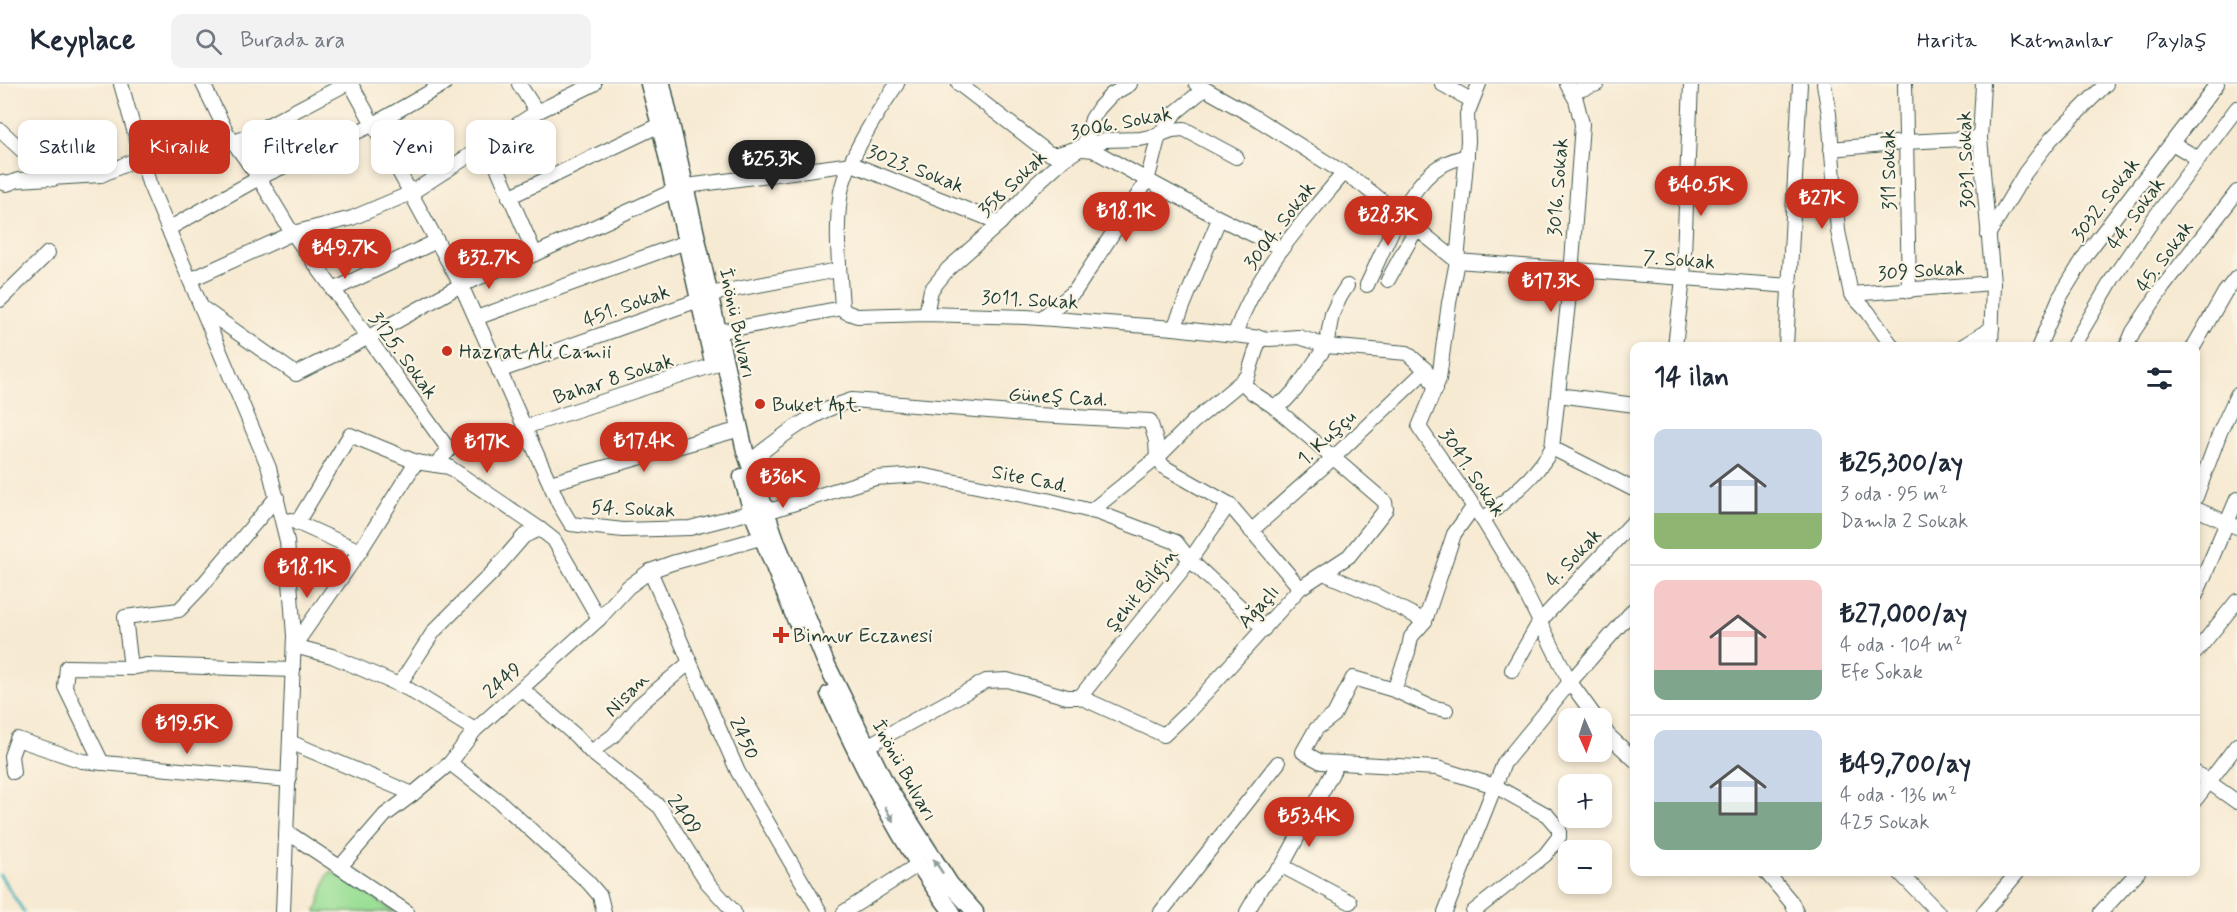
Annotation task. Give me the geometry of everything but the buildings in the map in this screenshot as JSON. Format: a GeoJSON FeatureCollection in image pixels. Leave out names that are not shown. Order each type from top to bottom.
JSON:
{"type":"FeatureCollection","features":[{"type":"Feature","properties":{"kind":"main road"},"geometry":{"type":"LineString","coordinates":[[649,84],[681,188],[686,242],[704,297],[714,365],[730,432],[759,512]]}},
{"type":"Feature","properties":{"kind":"main road","name":"İnönü Bulvarı"},"geometry":{"type":"LineString","coordinates":[[662,84],[704,297],[718,332],[759,512],[768,536],[887,786],[950,884],[975,912]]}},
{"type":"Feature","properties":{"kind":"main road","name":"İnönü Bulvarı"},"geometry":{"type":"LineString","coordinates":[[768,536],[785,597],[856,752],[888,813],[932,886],[952,912]]}},
{"type":"Feature","properties":{"kind":"street"},"geometry":{"type":"LineString","coordinates":[[121,84],[131,120]]}},
{"type":"Feature","properties":{"kind":"street","name":"3125. Sokak"},"geometry":{"type":"LineString","coordinates":[[202,84],[226,133],[259,178],[293,233],[449,450],[435,465]]}},
{"type":"Feature","properties":{"kind":"street"},"geometry":{"type":"LineString","coordinates":[[234,143],[346,84]]}},
{"type":"Feature","properties":{"kind":"street","name":"54. Sokak"},"geometry":{"type":"LineString","coordinates":[[351,84],[372,120]]}},
{"type":"Feature","properties":{"kind":"street"},"geometry":{"type":"LineString","coordinates":[[381,120],[444,84]]}},
{"type":"Feature","properties":{"kind":"street"},"geometry":{"type":"LineString","coordinates":[[519,84],[537,112]]}},
{"type":"Feature","properties":{"kind":"street"},"geometry":{"type":"LineString","coordinates":[[524,120],[594,84]]}},
{"type":"Feature","properties":{"kind":"street"},"geometry":{"type":"LineString","coordinates":[[718,332],[842,308],[838,270],[840,197],[852,164],[875,116],[897,84]]}},
{"type":"Feature","properties":{"kind":"street","name":"3006. Sokak"},"geometry":{"type":"LineString","coordinates":[[959,84],[1050,154],[1058,154],[1106,140],[1159,135],[1172,130],[1184,129],[1236,157]]}},
{"type":"Feature","properties":{"kind":"street"},"geometry":{"type":"LineString","coordinates":[[1130,84],[1112,95],[1099,108],[1092,119],[1087,138],[1081,148],[1093,150],[1219,219],[1281,248]]}},
{"type":"Feature","properties":{"kind":"street"},"geometry":{"type":"LineString","coordinates":[[1442,84],[1471,100]]}},
{"type":"Feature","properties":{"kind":"street","name":"3041. Sokak"},"geometry":{"type":"LineString","coordinates":[[1479,84],[1467,114],[1467,156],[1457,261],[1436,389],[1419,427],[1474,506],[1515,572],[1570,682],[1589,708]]}},
{"type":"Feature","properties":{"kind":"street"},"geometry":{"type":"LineString","coordinates":[[1570,88],[1597,84]]}},
{"type":"Feature","properties":{"kind":"street"},"geometry":{"type":"LineString","coordinates":[[1675,342],[1683,279],[1692,84]]}},
{"type":"Feature","properties":{"kind":"street"},"geometry":{"type":"LineString","coordinates":[[1786,342],[1800,84]]}},
{"type":"Feature","properties":{"kind":"street"},"geometry":{"type":"LineString","coordinates":[[1824,84],[1838,231],[1851,294],[1868,312],[1889,342]]}},
{"type":"Feature","properties":{"kind":"street","name":"311 Sokak"},"geometry":{"type":"LineString","coordinates":[[1905,84],[1909,291]]}},
{"type":"Feature","properties":{"kind":"street","name":"3031. Sokak"},"geometry":{"type":"LineString","coordinates":[[1983,84],[1980,138],[1993,283],[1991,342]]}},
{"type":"Feature","properties":{"kind":"street"},"geometry":{"type":"LineString","coordinates":[[1988,235],[2025,173],[2044,148],[2106,84]]}},
{"type":"Feature","properties":{"kind":"street","name":"3032. Sokak"},"geometry":{"type":"LineString","coordinates":[[2041,342],[2060,297],[2088,253],[2217,84]]}},
{"type":"Feature","properties":{"kind":"street"},"geometry":{"type":"LineString","coordinates":[[1042,318],[1075,291],[1147,181],[1159,135],[1175,112],[1200,86],[1251,115],[1360,184],[1457,261]]}},
{"type":"Feature","properties":{"kind":"street","name":"3016. Sokak"},"geometry":{"type":"LineString","coordinates":[[1552,448],[1571,270],[1582,124],[1570,88]]}},
{"type":"Feature","properties":{"kind":"street","name":"44. Sokak"},"geometry":{"type":"LineString","coordinates":[[2075,342],[2113,278],[2237,108]]}},
{"type":"Feature","properties":{"kind":"street"},"geometry":{"type":"LineString","coordinates":[[168,229],[259,178],[371,125]]}},
{"type":"Feature","properties":{"kind":"street"},"geometry":{"type":"LineString","coordinates":[[509,197],[660,125]]}},
{"type":"Feature","properties":{"kind":"street"},"geometry":{"type":"LineString","coordinates":[[0,130],[53,179]]}},
{"type":"Feature","properties":{"kind":"street"},"geometry":{"type":"LineString","coordinates":[[1831,149],[1980,138]]}},
{"type":"Feature","properties":{"kind":"street"},"geometry":{"type":"LineString","coordinates":[[2172,143],[2199,159]]}},
{"type":"Feature","properties":{"kind":"street","name":"358 Sokak"},"geometry":{"type":"LineString","coordinates":[[926,314],[931,290],[948,270],[1000,223],[1034,186],[1064,159],[1081,148]]}},
{"type":"Feature","properties":{"kind":"street"},"geometry":{"type":"LineString","coordinates":[[1367,285],[1413,194],[1432,171],[1446,162],[1467,156]]}},
{"type":"Feature","properties":{"kind":"street"},"geometry":{"type":"LineString","coordinates":[[190,280],[293,233],[352,218],[411,193],[466,158]]}},
{"type":"Feature","properties":{"kind":"street"},"geometry":{"type":"LineString","coordinates":[[0,182],[7,184],[18,180],[100,175],[129,163]]}},
{"type":"Feature","properties":{"kind":"street"},"geometry":{"type":"LineString","coordinates":[[201,308],[296,374],[367,338],[461,285],[681,188],[852,164]]}},
{"type":"Feature","properties":{"kind":"street","name":"3023. Sokak"},"geometry":{"type":"LineString","coordinates":[[852,164],[1000,223]]}},
{"type":"Feature","properties":{"kind":"street"},"geometry":{"type":"LineString","coordinates":[[147,174],[270,468],[287,541],[294,646],[284,912]]}},
{"type":"Feature","properties":{"kind":"street","name":"54. Sokak"},"geometry":{"type":"LineString","coordinates":[[401,174],[461,285],[550,483],[571,524],[623,530],[690,528],[759,512]]}},
{"type":"Feature","properties":{"kind":"street"},"geometry":{"type":"LineString","coordinates":[[499,174],[535,254]]}},
{"type":"Feature","properties":{"kind":"street","name":"3004. Sokak"},"geometry":{"type":"LineString","coordinates":[[1235,334],[1242,313],[1281,248],[1343,174]]}},
{"type":"Feature","properties":{"kind":"street","name":"45. Sokak"},"geometry":{"type":"LineString","coordinates":[[2129,342],[2163,287],[2237,192]]}},
{"type":"Feature","properties":{"kind":"street"},"geometry":{"type":"LineString","coordinates":[[1174,328],[1219,219]]}},
{"type":"Feature","properties":{"kind":"street"},"geometry":{"type":"LineString","coordinates":[[1388,280],[1416,229]]}},
{"type":"Feature","properties":{"kind":"street"},"geometry":{"type":"LineString","coordinates":[[333,290],[437,241]]}},
{"type":"Feature","properties":{"kind":"street"},"geometry":{"type":"LineString","coordinates":[[476,318],[686,242]]}},
{"type":"Feature","properties":{"kind":"street"},"geometry":{"type":"LineString","coordinates":[[0,300],[48,253]]}},
{"type":"Feature","properties":{"kind":"street","name":"7. Sokak"},"geometry":{"type":"LineString","coordinates":[[1457,261],[1790,286]]}},
{"type":"Feature","properties":{"kind":"street","name":"451. Sokak"},"geometry":{"type":"LineString","coordinates":[[499,371],[704,297],[838,270]]}},
{"type":"Feature","properties":{"kind":"street"},"geometry":{"type":"LineString","coordinates":[[2196,342],[2225,292],[2237,277]]}},
{"type":"Feature","properties":{"kind":"street","name":"309 Sokak"},"geometry":{"type":"LineString","coordinates":[[1851,294],[1993,283]]}},
{"type":"Feature","properties":{"kind":"street"},"geometry":{"type":"LineString","coordinates":[[1273,406],[1285,400],[1296,389],[1326,346],[1332,314],[1347,286]]}},
{"type":"Feature","properties":{"kind":"street","name":"3011. Sokak"},"geometry":{"type":"LineString","coordinates":[[842,308],[858,316],[926,314],[1042,318],[1174,328],[1269,339],[1299,337],[1326,346],[1359,351],[1388,350],[1407,353],[1426,370],[1436,389]]}},
{"type":"Feature","properties":{"kind":"street"},"geometry":{"type":"LineString","coordinates":[[1969,342],[1992,328]]}},
{"type":"Feature","properties":{"kind":"street"},"geometry":{"type":"LineString","coordinates":[[1260,337],[1245,385],[1333,458]]}},
{"type":"Feature","properties":{"kind":"street","name":"Bahar 8 Sokak"},"geometry":{"type":"LineString","coordinates":[[525,427],[714,365]]}},
{"type":"Feature","properties":{"kind":"street","name":"1. Kuşçu"},"geometry":{"type":"LineString","coordinates":[[1251,531],[1426,370]]}},
{"type":"Feature","properties":{"kind":"street"},"geometry":{"type":"LineString","coordinates":[[1091,511],[1157,458],[1193,422],[1247,377]]}},
{"type":"Feature","properties":{"kind":"street"},"geometry":{"type":"LineString","coordinates":[[1558,395],[1630,404]]}},
{"type":"Feature","properties":{"kind":"street"},"geometry":{"type":"LineString","coordinates":[[2200,487],[2220,432],[2237,395]]}},
{"type":"Feature","properties":{"kind":"street","name":"Güneş Cad."},"geometry":{"type":"LineString","coordinates":[[748,462],[799,423],[833,406],[852,400],[1013,414],[1149,421],[1156,441],[1157,458]]}},
{"type":"Feature","properties":{"kind":"street"},"geometry":{"type":"LineString","coordinates":[[550,483],[730,432]]}},
{"type":"Feature","properties":{"kind":"street"},"geometry":{"type":"LineString","coordinates":[[297,523],[350,435],[416,462],[449,467],[540,529],[554,540],[599,619]]}},
{"type":"Feature","properties":{"kind":"street"},"geometry":{"type":"LineString","coordinates":[[1483,520],[1546,460],[1552,448],[1630,487]]}},
{"type":"Feature","properties":{"kind":"street"},"geometry":{"type":"LineString","coordinates":[[1157,458],[1164,467],[1229,504],[1300,588]]}},
{"type":"Feature","properties":{"kind":"street","name":"Ağaçlı"},"geometry":{"type":"LineString","coordinates":[[1080,697],[1164,735],[1189,711],[1300,588],[1349,556],[1386,509],[1385,502],[1378,495],[1333,458]]}},
{"type":"Feature","properties":{"kind":"street"},"geometry":{"type":"LineString","coordinates":[[294,646],[360,551],[416,462]]}},
{"type":"Feature","properties":{"kind":"street","name":"Site Cad."},"geometry":{"type":"LineString","coordinates":[[759,512],[875,478],[921,475],[1047,500],[1091,511],[1176,542],[1190,561],[1264,629]]}},
{"type":"Feature","properties":{"kind":"street"},"geometry":{"type":"LineString","coordinates":[[131,668],[125,617],[179,610],[277,497]]}},
{"type":"Feature","properties":{"kind":"street"},"geometry":{"type":"LineString","coordinates":[[2200,588],[2232,524],[2237,499]]}},
{"type":"Feature","properties":{"kind":"street","name":"Şehit Bilgin"},"geometry":{"type":"LineString","coordinates":[[1080,697],[1190,561],[1229,504]]}},
{"type":"Feature","properties":{"kind":"street"},"geometry":{"type":"LineString","coordinates":[[1394,690],[1411,637],[1425,621],[1454,534],[1474,506]]}},
{"type":"Feature","properties":{"kind":"street"},"geometry":{"type":"LineString","coordinates":[[2200,511],[2232,524]]}},
{"type":"Feature","properties":{"kind":"street"},"geometry":{"type":"LineString","coordinates":[[281,515],[360,551]]}},
{"type":"Feature","properties":{"kind":"street"},"geometry":{"type":"LineString","coordinates":[[554,540],[571,524]]}},
{"type":"Feature","properties":{"kind":"street","name":"4. Sokak"},"geometry":{"type":"LineString","coordinates":[[1512,670],[1540,621],[1630,525]]}},
{"type":"Feature","properties":{"kind":"street"},"geometry":{"type":"LineString","coordinates":[[399,685],[434,632],[492,573],[524,536],[540,529]]}},
{"type":"Feature","properties":{"kind":"street","name":"2449"},"geometry":{"type":"LineString","coordinates":[[340,867],[385,815],[450,763],[475,730],[599,619],[628,587],[650,572],[672,563],[768,536]]}},
{"type":"Feature","properties":{"kind":"street"},"geometry":{"type":"LineString","coordinates":[[1326,571],[1328,575],[1377,596],[1425,621]]}},
{"type":"Feature","properties":{"kind":"street","name":"2450"},"geometry":{"type":"LineString","coordinates":[[650,572],[738,772],[820,912]]}},
{"type":"Feature","properties":{"kind":"street"},"geometry":{"type":"LineString","coordinates":[[2200,647],[2237,601]]}},
{"type":"Feature","properties":{"kind":"street"},"geometry":{"type":"LineString","coordinates":[[1445,912],[1504,763],[1570,682],[1630,614]]}},
{"type":"Feature","properties":{"kind":"street"},"geometry":{"type":"LineString","coordinates":[[294,646],[332,656],[399,685],[475,730]]}},
{"type":"Feature","properties":{"kind":"street","name":"Nisan"},"geometry":{"type":"LineString","coordinates":[[591,752],[613,736],[638,706],[689,663]]}},
{"type":"Feature","properties":{"kind":"street"},"geometry":{"type":"LineString","coordinates":[[102,763],[65,687],[67,667],[131,668],[146,665],[293,670]]}},
{"type":"Feature","properties":{"kind":"street"},"geometry":{"type":"LineString","coordinates":[[1446,710],[1431,707],[1394,690],[1353,678],[1335,715],[1316,729],[1303,752],[1321,762],[1337,764],[1437,768],[1495,786],[1547,815],[1559,829],[1559,837],[1545,855],[1473,912]]}},
{"type":"Feature","properties":{"kind":"street"},"geometry":{"type":"LineString","coordinates":[[867,746],[986,681],[1007,680],[1066,697],[1080,697]]}},
{"type":"Feature","properties":{"kind":"street","name":"2409"},"geometry":{"type":"LineString","coordinates":[[522,689],[591,752],[660,807],[707,882],[734,912]]}},
{"type":"Feature","properties":{"kind":"street"},"geometry":{"type":"LineString","coordinates":[[1612,736],[1630,755]]}},
{"type":"Feature","properties":{"kind":"street"},"geometry":{"type":"LineString","coordinates":[[13,772],[11,756],[17,739],[82,761],[289,780]]}},
{"type":"Feature","properties":{"kind":"street"},"geometry":{"type":"LineString","coordinates":[[290,742],[413,794]]}},
{"type":"Feature","properties":{"kind":"street"},"geometry":{"type":"LineString","coordinates":[[2200,794],[2237,745]]}},
{"type":"Feature","properties":{"kind":"street"},"geometry":{"type":"LineString","coordinates":[[450,763],[500,802],[588,882],[600,896],[605,911]]}},
{"type":"Feature","properties":{"kind":"street"},"geometry":{"type":"LineString","coordinates":[[1161,912],[1278,763]]}},
{"type":"Feature","properties":{"kind":"street"},"geometry":{"type":"LineString","coordinates":[[1247,912],[1262,886],[1282,866],[1337,764]]}},
{"type":"Feature","properties":{"kind":"street"},"geometry":{"type":"LineString","coordinates":[[2200,776],[2237,802]]}},
{"type":"Feature","properties":{"kind":"street"},"geometry":{"type":"LineString","coordinates":[[287,832],[407,912]]}},
{"type":"Feature","properties":{"kind":"street"},"geometry":{"type":"LineString","coordinates":[[844,912],[919,864]]}},
{"type":"Feature","properties":{"kind":"street"},"geometry":{"type":"LineString","coordinates":[[1282,866],[1345,904]]}},
{"type":"Feature","properties":{"kind":"street"},"geometry":{"type":"LineString","coordinates":[[1769,876],[1792,903],[1796,912]]}},
{"type":"Feature","properties":{"kind":"street"},"geometry":{"type":"LineString","coordinates":[[1903,876],[1938,912]]}},
{"type":"Feature","properties":{"kind":"street"},"geometry":{"type":"LineString","coordinates":[[1984,912],[2015,876]]}},
{"type":"Feature","properties":{"kind":"street"},"geometry":{"type":"LineString","coordinates":[[2101,912],[2134,876]]}},
{"type":"Feature","properties":{"kind":"green space"},"geometry":{"type":"Polygon","coordinates":[[[331,871],[395,912],[316,912],[327,876],[331,871]]]}},
{"type":"Feature","properties":{"kind":"waterway"},"geometry":{"type":"LineString","coordinates":[[0,875],[24,912]]}},
{"type":"Feature","properties":{"kind":"place","name":"Hazrat Ali Camii"},"geometry":{"type":"Point","coordinates":[447,351]}},
{"type":"Feature","properties":{"kind":"place","name":"Buket Apt."},"geometry":{"type":"Point","coordinates":[760,404]}},
{"type":"Feature","properties":{"kind":"place","name":"Binnur Eczanesi"},"geometry":{"type":"Point","coordinates":[781,635]}}]}
